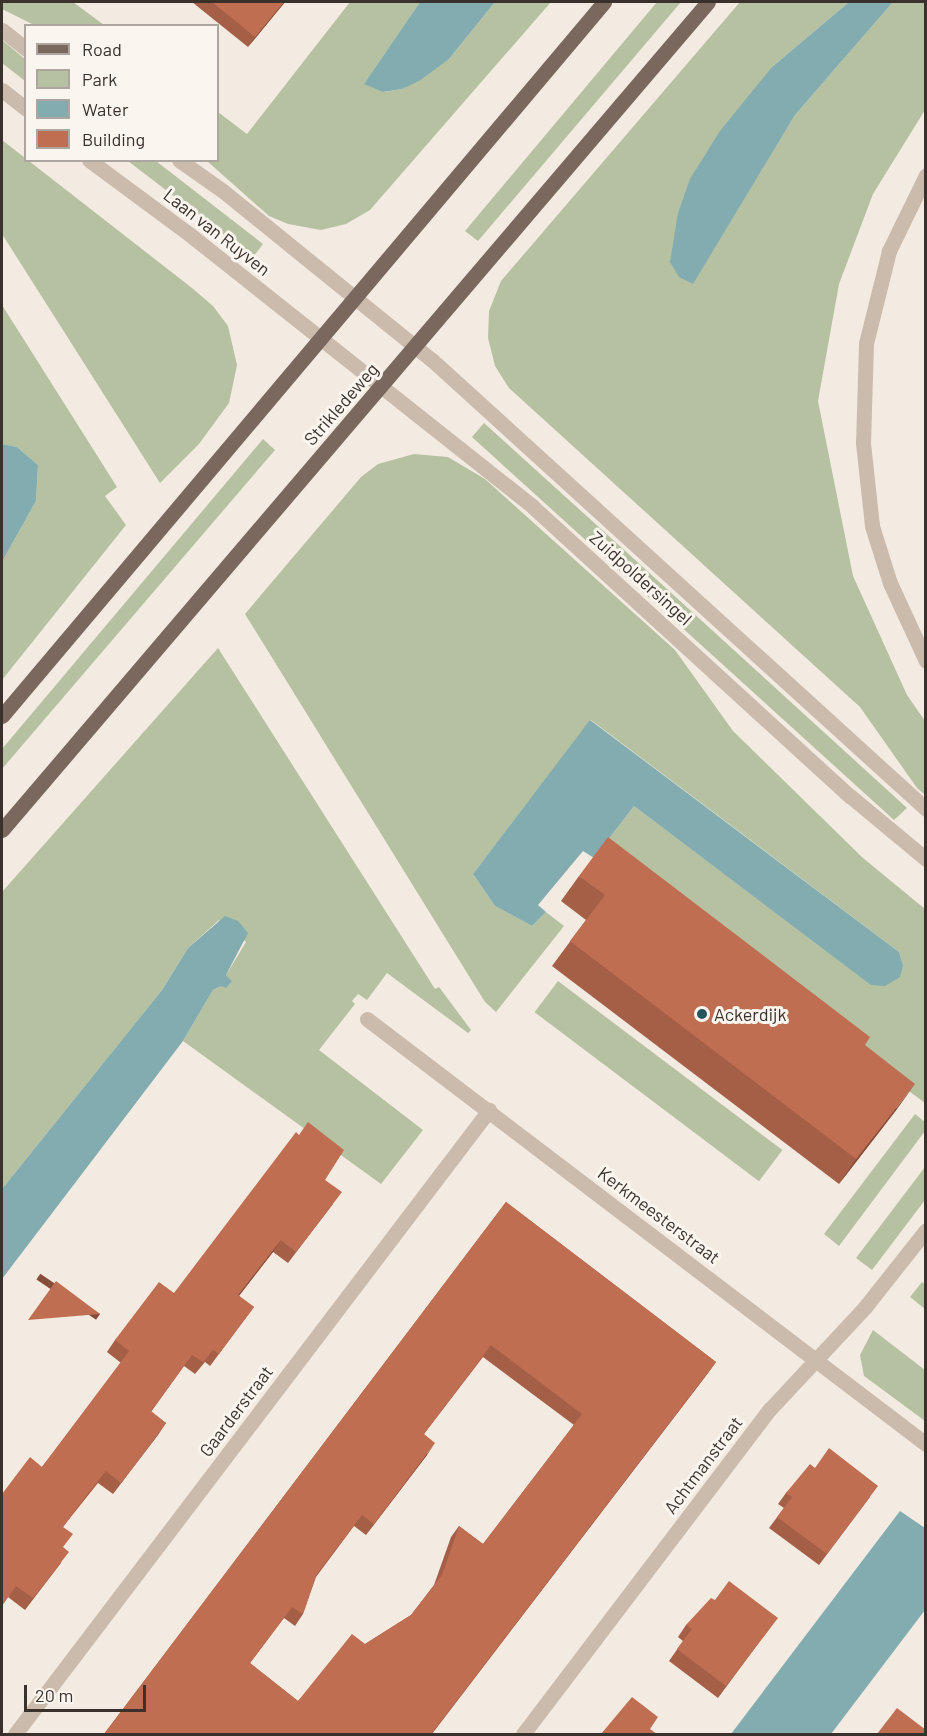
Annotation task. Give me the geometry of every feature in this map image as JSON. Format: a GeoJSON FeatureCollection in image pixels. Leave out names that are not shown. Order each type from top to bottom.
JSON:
{"type":"FeatureCollection","features":[{"type":"Feature","properties":{"kind":"main road"},"geometry":{"type":"LineString","coordinates":[[2,716],[604,2]]}},
{"type":"Feature","properties":{"kind":"main road","name":"Strikledeweg"},"geometry":{"type":"LineString","coordinates":[[2,830],[708,2]]}},
{"type":"Feature","properties":{"kind":"street"},"geometry":{"type":"LineString","coordinates":[[2,30],[24,47]]}},
{"type":"Feature","properties":{"kind":"street"},"geometry":{"type":"LineString","coordinates":[[2,90],[24,107]]}},
{"type":"Feature","properties":{"kind":"street","name":"Laan van Ruyven"},"geometry":{"type":"LineString","coordinates":[[91,162],[320,337]]}},
{"type":"Feature","properties":{"kind":"street","name":"Laan van Ruyven"},"geometry":{"type":"LineString","coordinates":[[182,162],[223,191],[355,296]]}},
{"type":"Feature","properties":{"kind":"street"},"geometry":{"type":"LineString","coordinates":[[926,175],[889,251],[866,343],[863,443],[872,526],[890,583],[926,661]]}},
{"type":"Feature","properties":{"kind":"street","name":"Zuidpoldersingel"},"geometry":{"type":"LineString","coordinates":[[355,296],[416,347],[926,810]]}},
{"type":"Feature","properties":{"kind":"street","name":"Zuidpoldersingel"},"geometry":{"type":"LineString","coordinates":[[320,337],[533,507],[850,796],[926,859]]}},
{"type":"Feature","properties":{"kind":"street","name":"Kerkmeesterstraat"},"geometry":{"type":"LineString","coordinates":[[367,1019],[926,1444]]}},
{"type":"Feature","properties":{"kind":"street","name":"Gaarderstraat"},"geometry":{"type":"LineString","coordinates":[[15,1734],[489,1110]]}},
{"type":"Feature","properties":{"kind":"street","name":"Achtmanstraat"},"geometry":{"type":"LineString","coordinates":[[523,1734],[770,1409],[866,1307],[926,1230]]}},
{"type":"Feature","properties":{"kind":"green space"},"geometry":{"type":"Polygon","coordinates":[[[2,2],[73,2],[103,24],[32,24],[2,9],[2,2]]]}},
{"type":"Feature","properties":{"kind":"green space"},"geometry":{"type":"Polygon","coordinates":[[[350,2],[420,2],[365,83],[384,92],[402,89],[449,59],[495,2],[551,2],[370,210],[346,224],[321,230],[288,224],[269,216],[208,162],[219,162],[219,113],[247,134],[350,2]]]}},
{"type":"Feature","properties":{"kind":"green space"},"geometry":{"type":"Polygon","coordinates":[[[657,2],[681,2],[478,241],[465,231],[657,2]]]}},
{"type":"Feature","properties":{"kind":"green space"},"geometry":{"type":"Polygon","coordinates":[[[740,2],[849,2],[772,67],[693,283],[795,115],[893,2],[925,2],[925,110],[873,194],[839,284],[818,401],[853,576],[907,695],[925,721],[925,795],[917,788],[860,707],[509,388],[495,366],[488,338],[489,311],[501,281],[740,2]]]}},
{"type":"Feature","properties":{"kind":"green space"},"geometry":{"type":"Polygon","coordinates":[[[2,40],[24,58],[24,80],[2,63],[2,40]]]}},
{"type":"Feature","properties":{"kind":"green space"},"geometry":{"type":"Polygon","coordinates":[[[2,140],[24,157],[24,162],[30,162],[192,288],[213,306],[228,326],[237,365],[229,403],[199,444],[160,483],[2,234],[2,140]]]}},
{"type":"Feature","properties":{"kind":"green space"},"geometry":{"type":"Polygon","coordinates":[[[129,162],[157,162],[263,244],[253,257],[129,162]]]}},
{"type":"Feature","properties":{"kind":"green space"},"geometry":{"type":"Polygon","coordinates":[[[2,305],[117,487],[105,496],[126,525],[2,680],[2,562],[36,501],[38,465],[17,447],[2,444],[2,305]]]}},
{"type":"Feature","properties":{"kind":"green space"},"geometry":{"type":"Polygon","coordinates":[[[484,423],[907,808],[894,820],[472,437],[484,423]]]}},
{"type":"Feature","properties":{"kind":"green space"},"geometry":{"type":"Polygon","coordinates":[[[263,439],[275,450],[2,769],[2,749],[263,439]]]}},
{"type":"Feature","properties":{"kind":"green space"},"geometry":{"type":"Polygon","coordinates":[[[414,454],[448,457],[485,479],[675,650],[733,731],[863,858],[925,909],[925,1103],[594,858],[634,806],[871,984],[903,965],[899,952],[591,720],[473,874],[495,906],[532,926],[546,912],[564,926],[496,1012],[485,1002],[245,614],[361,477],[378,464],[414,454]]]}},
{"type":"Feature","properties":{"kind":"green space"},"geometry":{"type":"Polygon","coordinates":[[[218,648],[435,989],[439,987],[471,1030],[468,1033],[387,973],[367,1000],[358,994],[352,1001],[355,1004],[319,1050],[423,1130],[381,1184],[183,1041],[213,990],[231,981],[226,975],[246,942],[219,920],[188,948],[162,990],[2,1189],[2,892],[218,648]]]}},
{"type":"Feature","properties":{"kind":"green space"},"geometry":{"type":"Polygon","coordinates":[[[558,981],[782,1150],[759,1181],[535,1012],[558,981]]]}},
{"type":"Feature","properties":{"kind":"green space"},"geometry":{"type":"Polygon","coordinates":[[[915,1114],[925,1122],[925,1131],[839,1246],[824,1234],[915,1114]]]}},
{"type":"Feature","properties":{"kind":"green space"},"geometry":{"type":"Polygon","coordinates":[[[925,1167],[925,1200],[872,1270],[856,1258],[925,1167]]]}},
{"type":"Feature","properties":{"kind":"green space"},"geometry":{"type":"Polygon","coordinates":[[[922,1282],[925,1284],[925,1309],[910,1297],[922,1282]]]}},
{"type":"Feature","properties":{"kind":"green space"},"geometry":{"type":"Polygon","coordinates":[[[873,1330],[925,1370],[925,1421],[864,1376],[860,1355],[873,1330]]]}},
{"type":"Feature","properties":{"kind":"water"},"geometry":{"type":"Polygon","coordinates":[[[420,2],[495,2],[449,59],[419,81],[402,89],[383,92],[364,84],[420,2]]]}},
{"type":"Feature","properties":{"kind":"water"},"geometry":{"type":"Polygon","coordinates":[[[849,2],[893,2],[795,115],[693,284],[679,277],[670,262],[678,213],[690,179],[720,131],[772,67],[849,2]]]}},
{"type":"Feature","properties":{"kind":"water"},"geometry":{"type":"Polygon","coordinates":[[[2,444],[17,447],[38,465],[36,501],[2,562],[2,444]]]}},
{"type":"Feature","properties":{"kind":"water"},"geometry":{"type":"Polygon","coordinates":[[[590,720],[899,952],[903,965],[900,977],[885,986],[871,985],[634,806],[594,858],[583,851],[538,905],[546,912],[532,926],[495,906],[473,874],[590,720]]]}},
{"type":"Feature","properties":{"kind":"water"},"geometry":{"type":"Polygon","coordinates":[[[225,916],[238,921],[248,933],[226,975],[232,981],[226,988],[221,986],[213,990],[183,1041],[2,1279],[2,1189],[162,990],[188,948],[225,916]]]}},
{"type":"Feature","properties":{"kind":"water"},"geometry":{"type":"Polygon","coordinates":[[[900,1511],[925,1528],[925,1610],[831,1734],[731,1734],[900,1511]]]}},
{"type":"Feature","properties":{"kind":"building"},"geometry":{"type":"Polygon","coordinates":[[[212,2],[284,2],[255,37],[212,2]]]}},
{"type":"Feature","properties":{"kind":"building","name":"Ackerdijk"},"geometry":{"type":"Polygon","coordinates":[[[608,837],[870,1037],[865,1045],[915,1084],[856,1159],[570,941],[605,895],[579,876],[608,837]]]}},
{"type":"Feature","properties":{"kind":"building"},"geometry":{"type":"Polygon","coordinates":[[[308,1122],[344,1150],[325,1180],[342,1192],[296,1252],[281,1240],[238,1295],[254,1307],[219,1354],[213,1350],[203,1362],[192,1355],[151,1411],[166,1423],[121,1483],[106,1471],[82,1501],[63,1527],[73,1534],[63,1547],[69,1552],[33,1598],[16,1586],[2,1606],[2,1494],[30,1457],[42,1467],[129,1351],[115,1340],[159,1282],[174,1293],[296,1132],[299,1135],[308,1122]]]}},
{"type":"Feature","properties":{"kind":"building"},"geometry":{"type":"Polygon","coordinates":[[[506,1202],[716,1362],[431,1734],[104,1734],[506,1202]],[[491,1345],[424,1434],[435,1443],[374,1524],[362,1515],[316,1575],[303,1614],[292,1607],[250,1663],[298,1701],[352,1634],[365,1644],[411,1615],[442,1575],[459,1526],[483,1544],[582,1414],[491,1345]]]}},
{"type":"Feature","properties":{"kind":"building"},"geometry":{"type":"Polygon","coordinates":[[[56,1281],[100,1314],[28,1320],[56,1281]]]}},
{"type":"Feature","properties":{"kind":"building"},"geometry":{"type":"Polygon","coordinates":[[[829,1448],[878,1486],[827,1554],[777,1517],[792,1497],[786,1493],[810,1464],[815,1468],[829,1448]]]}},
{"type":"Feature","properties":{"kind":"building"},"geometry":{"type":"Polygon","coordinates":[[[729,1581],[778,1618],[726,1686],[677,1649],[692,1629],[686,1625],[711,1598],[715,1600],[729,1581]]]}},
{"type":"Feature","properties":{"kind":"building"},"geometry":{"type":"Polygon","coordinates":[[[632,1697],[658,1717],[650,1729],[657,1734],[601,1734],[632,1697]]]}},
{"type":"Feature","properties":{"kind":"building"},"geometry":{"type":"Polygon","coordinates":[[[897,1708],[926,1730],[926,1734],[877,1734],[897,1708]]]}},
{"type":"Feature","properties":{"kind":"place","name":"Ackerdijk"},"geometry":{"type":"Point","coordinates":[702,1014]}}]}
